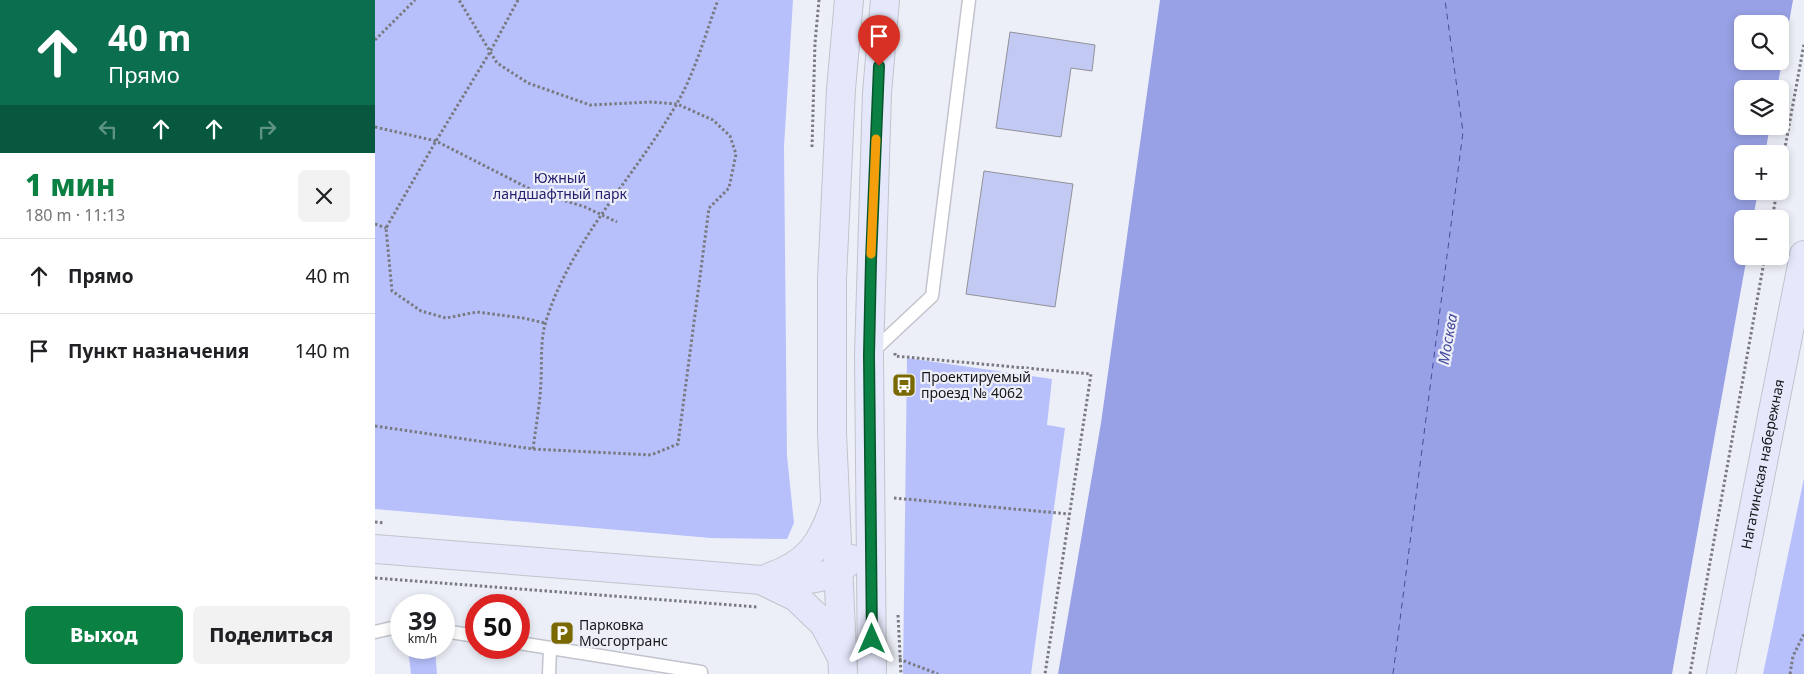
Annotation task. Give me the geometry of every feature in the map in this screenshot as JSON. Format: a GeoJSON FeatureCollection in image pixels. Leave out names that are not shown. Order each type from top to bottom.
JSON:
{"type":"FeatureCollection","features":[{"type":"Feature","properties":{"kind":"main road"},"geometry":{"type":"LineString","coordinates":[[843,666],[834,506],[832,279],[841,89],[849,0]]}},
{"type":"Feature","properties":{"kind":"main road"},"geometry":{"type":"LineString","coordinates":[[872,674],[869,355],[877,93],[885,0]]}},
{"type":"Feature","properties":{"kind":"main road","name":"Нагатинская набережная"},"geometry":{"type":"LineString","coordinates":[[1721,674],[1804,256]]}},
{"type":"Feature","properties":{"kind":"main road"},"geometry":{"type":"LineString","coordinates":[[762,580],[789,570],[812,553],[828,527],[834,506]]}},
{"type":"Feature","properties":{"kind":"main road"},"geometry":{"type":"LineString","coordinates":[[375,549],[762,580],[819,579],[839,569],[862,546],[871,526]]}},
{"type":"Feature","properties":{"kind":"main road"},"geometry":{"type":"LineString","coordinates":[[762,580],[796,597],[824,624],[843,666]]}},
{"type":"Feature","properties":{"kind":"lane"},"geometry":{"type":"LineString","coordinates":[[869,355],[932,296],[969,0]]}},
{"type":"Feature","properties":{"kind":"lane"},"geometry":{"type":"LineString","coordinates":[[375,632],[390,629]]}},
{"type":"Feature","properties":{"kind":"lane"},"geometry":{"type":"LineString","coordinates":[[530,645],[701,672],[701,674]]}},
{"type":"Feature","properties":{"kind":"lane"},"geometry":{"type":"LineString","coordinates":[[549,674],[550,649]]}},
{"type":"Feature","properties":{"kind":"path"},"geometry":{"type":"LineString","coordinates":[[375,40],[415,0]]}},
{"type":"Feature","properties":{"kind":"path"},"geometry":{"type":"LineString","coordinates":[[375,426],[533,449],[651,455],[678,444],[709,208],[729,188],[736,154],[730,136],[713,120],[677,104],[650,102],[590,105],[528,83],[497,63],[459,0]]}},
{"type":"Feature","properties":{"kind":"path"},"geometry":{"type":"LineString","coordinates":[[518,0],[490,52],[386,228],[392,291],[421,311],[446,318],[477,312],[545,323]]}},
{"type":"Feature","properties":{"kind":"path"},"geometry":{"type":"LineString","coordinates":[[533,449],[541,381],[541,350],[545,323],[557,290],[601,214],[677,104],[695,65],[718,0]]}},
{"type":"Feature","properties":{"kind":"path"},"geometry":{"type":"LineString","coordinates":[[1785,145],[1804,44]]}},
{"type":"Feature","properties":{"kind":"path"},"geometry":{"type":"LineString","coordinates":[[375,127],[436,141],[534,191],[585,207],[617,222]]}},
{"type":"Feature","properties":{"kind":"path"},"geometry":{"type":"LineString","coordinates":[[375,224],[386,228]]}},
{"type":"Feature","properties":{"kind":"path"},"geometry":{"type":"LineString","coordinates":[[1690,674],[1763,265]]}},
{"type":"Feature","properties":{"kind":"path"},"geometry":{"type":"LineString","coordinates":[[1045,674],[1091,374]]}},
{"type":"Feature","properties":{"kind":"path"},"geometry":{"type":"LineString","coordinates":[[893,498],[1069,514]]}},
{"type":"Feature","properties":{"kind":"path"},"geometry":{"type":"LineString","coordinates":[[375,578],[762,607]]}},
{"type":"Feature","properties":{"kind":"path"},"geometry":{"type":"LineString","coordinates":[[1790,674],[1793,656],[1804,634]]}},
{"type":"Feature","properties":{"kind":"path"},"geometry":{"type":"LineString","coordinates":[[901,659],[938,674]]}},
{"type":"Feature","properties":{"kind":"green space","name":"Южный ландшафтный парк"},"geometry":{"type":"Polygon","coordinates":[[[375,0],[793,0],[784,147],[787,456],[794,523],[787,539],[711,538],[375,509],[375,0]]]}},
{"type":"Feature","properties":{"kind":"green space"},"geometry":{"type":"Polygon","coordinates":[[[907,358],[1052,379],[1047,425],[1065,428],[1031,674],[903,674],[907,358]]]}},
{"type":"Feature","properties":{"kind":"green space"},"geometry":{"type":"Polygon","coordinates":[[[1804,478],[1804,674],[1763,674],[1804,478]]]}},
{"type":"Feature","properties":{"kind":"green space"},"geometry":{"type":"Polygon","coordinates":[[[409,659],[436,659],[437,674],[411,674],[409,659]]]}},
{"type":"Feature","properties":{"kind":"water","name":"Москва"},"geometry":{"type":"Polygon","coordinates":[[[1160,0],[1793,0],[1789,22],[1789,15],[1734,15],[1734,70],[1780,70],[1779,80],[1734,80],[1734,135],[1768,135],[1767,145],[1734,145],[1734,200],[1756,200],[1755,210],[1734,210],[1734,265],[1745,265],[1672,674],[1058,674],[1101,423],[1160,0]]]}},
{"type":"Feature","properties":{"kind":"building"},"geometry":{"type":"Polygon","coordinates":[[[1010,32],[1095,45],[1092,71],[1071,68],[1061,137],[996,128],[1010,32]]]}},
{"type":"Feature","properties":{"kind":"building"},"geometry":{"type":"Polygon","coordinates":[[[984,171],[1073,184],[1055,307],[966,294],[984,171]]]}},
{"type":"Feature","properties":{"kind":"ferry route"},"geometry":{"type":"LineString","coordinates":[[1393,674],[1463,132],[1445,0]]}},
{"type":"Feature","properties":{"kind":"slow traffic"},"geometry":{"type":"LineString","coordinates":[[871,254],[876,139]]}},
{"type":"Feature","properties":{"kind":"place","name":"Проектируемый проезд № 4062"},"geometry":{"type":"Point","coordinates":[904,385]}},
{"type":"Feature","properties":{"kind":"place","name":"Парковка Мосгортранс"},"geometry":{"type":"Point","coordinates":[562,633]}},
{"type":"Feature","properties":{"kind":"route"},"geometry":{"type":"LineString","coordinates":[[872,639],[869,355],[879,66]]}}]}
